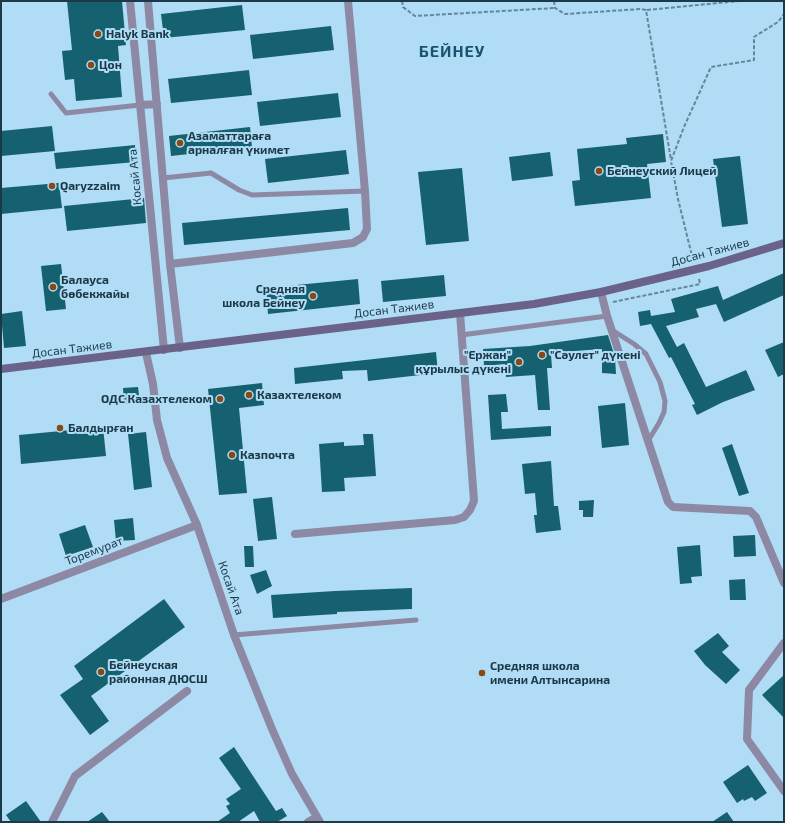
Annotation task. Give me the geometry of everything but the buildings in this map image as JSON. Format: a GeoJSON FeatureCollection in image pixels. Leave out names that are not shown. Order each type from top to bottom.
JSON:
{"type":"FeatureCollection","features":[{"type":"Feature","properties":{"kind":"street","name":"Косай Ата"},"geometry":{"type":"LineString","coordinates":[[130,1],[164,350]]}},
{"type":"Feature","properties":{"kind":"street"},"geometry":{"type":"LineString","coordinates":[[148,1],[170,264],[180,348]]}},
{"type":"Feature","properties":{"kind":"street"},"geometry":{"type":"LineString","coordinates":[[170,264],[353,242],[363,237],[367,229],[365,191],[348,1]]}},
{"type":"Feature","properties":{"kind":"street"},"geometry":{"type":"LineString","coordinates":[[140,105],[157,104]]}},
{"type":"Feature","properties":{"kind":"street","name":"Досан Тажиев"},"geometry":{"type":"LineString","coordinates":[[1,369],[534,304],[601,292],[696,269],[784,243]]}},
{"type":"Feature","properties":{"kind":"street"},"geometry":{"type":"LineString","coordinates":[[601,292],[607,316],[668,502],[673,507],[750,511],[756,517],[784,583]]}},
{"type":"Feature","properties":{"kind":"street"},"geometry":{"type":"LineString","coordinates":[[295,534],[455,520],[464,517],[474,501],[460,313]]}},
{"type":"Feature","properties":{"kind":"street","name":"Косай Ата"},"geometry":{"type":"LineString","coordinates":[[146,352],[153,384],[157,420],[167,458],[196,525],[234,635],[292,774],[318,819]]}},
{"type":"Feature","properties":{"kind":"street","name":"Торемурат"},"geometry":{"type":"LineString","coordinates":[[1,599],[196,525]]}},
{"type":"Feature","properties":{"kind":"street"},"geometry":{"type":"LineString","coordinates":[[784,643],[749,690],[748,739],[784,791]]}},
{"type":"Feature","properties":{"kind":"street"},"geometry":{"type":"LineString","coordinates":[[52,822],[75,776],[187,690]]}},
{"type":"Feature","properties":{"kind":"street"},"geometry":{"type":"LineString","coordinates":[[308,822],[318,819]]}},
{"type":"Feature","properties":{"kind":"lane"},"geometry":{"type":"LineString","coordinates":[[51,94],[66,113],[140,105]]}},
{"type":"Feature","properties":{"kind":"lane"},"geometry":{"type":"LineString","coordinates":[[163,178],[211,173],[239,190],[252,195],[365,191]]}},
{"type":"Feature","properties":{"kind":"lane"},"geometry":{"type":"LineString","coordinates":[[461,335],[607,316]]}},
{"type":"Feature","properties":{"kind":"lane"},"geometry":{"type":"LineString","coordinates":[[612,330],[634,344],[646,354],[660,382],[665,401],[664,412],[648,441]]}},
{"type":"Feature","properties":{"kind":"lane"},"geometry":{"type":"LineString","coordinates":[[234,635],[416,620]]}},
{"type":"Feature","properties":{"kind":"path"},"geometry":{"type":"LineString","coordinates":[[402,1],[403,6],[415,16],[555,8],[565,14],[640,9],[646,10],[739,1]]}},
{"type":"Feature","properties":{"kind":"path"},"geometry":{"type":"LineString","coordinates":[[554,1],[555,8]]}},
{"type":"Feature","properties":{"kind":"path"},"geometry":{"type":"LineString","coordinates":[[604,305],[700,284],[688,243],[678,199],[646,10]]}},
{"type":"Feature","properties":{"kind":"path"},"geometry":{"type":"LineString","coordinates":[[672,161],[684,127],[711,67],[754,60],[754,37],[778,22],[784,14]]}},
{"type":"Feature","properties":{"kind":"place","name":"Halyk Bank"},"geometry":{"type":"Point","coordinates":[98,34]}},
{"type":"Feature","properties":{"kind":"place","name":"Цон"},"geometry":{"type":"Point","coordinates":[91,65]}},
{"type":"Feature","properties":{"kind":"place","name":"Азаматтараға арналған үкимет"},"geometry":{"type":"Point","coordinates":[180,143]}},
{"type":"Feature","properties":{"kind":"place","name":"Бейнеуский Лицей"},"geometry":{"type":"Point","coordinates":[599,171]}},
{"type":"Feature","properties":{"kind":"place","name":"Qaryzzaim"},"geometry":{"type":"Point","coordinates":[52,186]}},
{"type":"Feature","properties":{"kind":"place","name":"Балауса бөбекжайы"},"geometry":{"type":"Point","coordinates":[53,287]}},
{"type":"Feature","properties":{"kind":"place","name":"Средняя школа Бейнеу"},"geometry":{"type":"Point","coordinates":[313,296]}},
{"type":"Feature","properties":{"kind":"place","name":"\"Сәулет\" дүкені"},"geometry":{"type":"Point","coordinates":[542,355]}},
{"type":"Feature","properties":{"kind":"place","name":"\"Ержан\" құрылыс дүкені"},"geometry":{"type":"Point","coordinates":[519,362]}},
{"type":"Feature","properties":{"kind":"place","name":"Казахтелеком"},"geometry":{"type":"Point","coordinates":[249,395]}},
{"type":"Feature","properties":{"kind":"place","name":"ОДС Казахтелеком"},"geometry":{"type":"Point","coordinates":[220,399]}},
{"type":"Feature","properties":{"kind":"place","name":"Балдырған"},"geometry":{"type":"Point","coordinates":[60,428]}},
{"type":"Feature","properties":{"kind":"place","name":"Казпочта"},"geometry":{"type":"Point","coordinates":[232,455]}},
{"type":"Feature","properties":{"kind":"place","name":"Бейнеуская районная ДЮСШ"},"geometry":{"type":"Point","coordinates":[101,672]}},
{"type":"Feature","properties":{"kind":"place","name":"Средняя школа имени Алтынсарина"},"geometry":{"type":"Point","coordinates":[482,673]}},
{"type":"Feature","properties":{"kind":"district","name":"БЕЙНЕУ"},"geometry":{"type":"Point","coordinates":[452,52]}}]}
